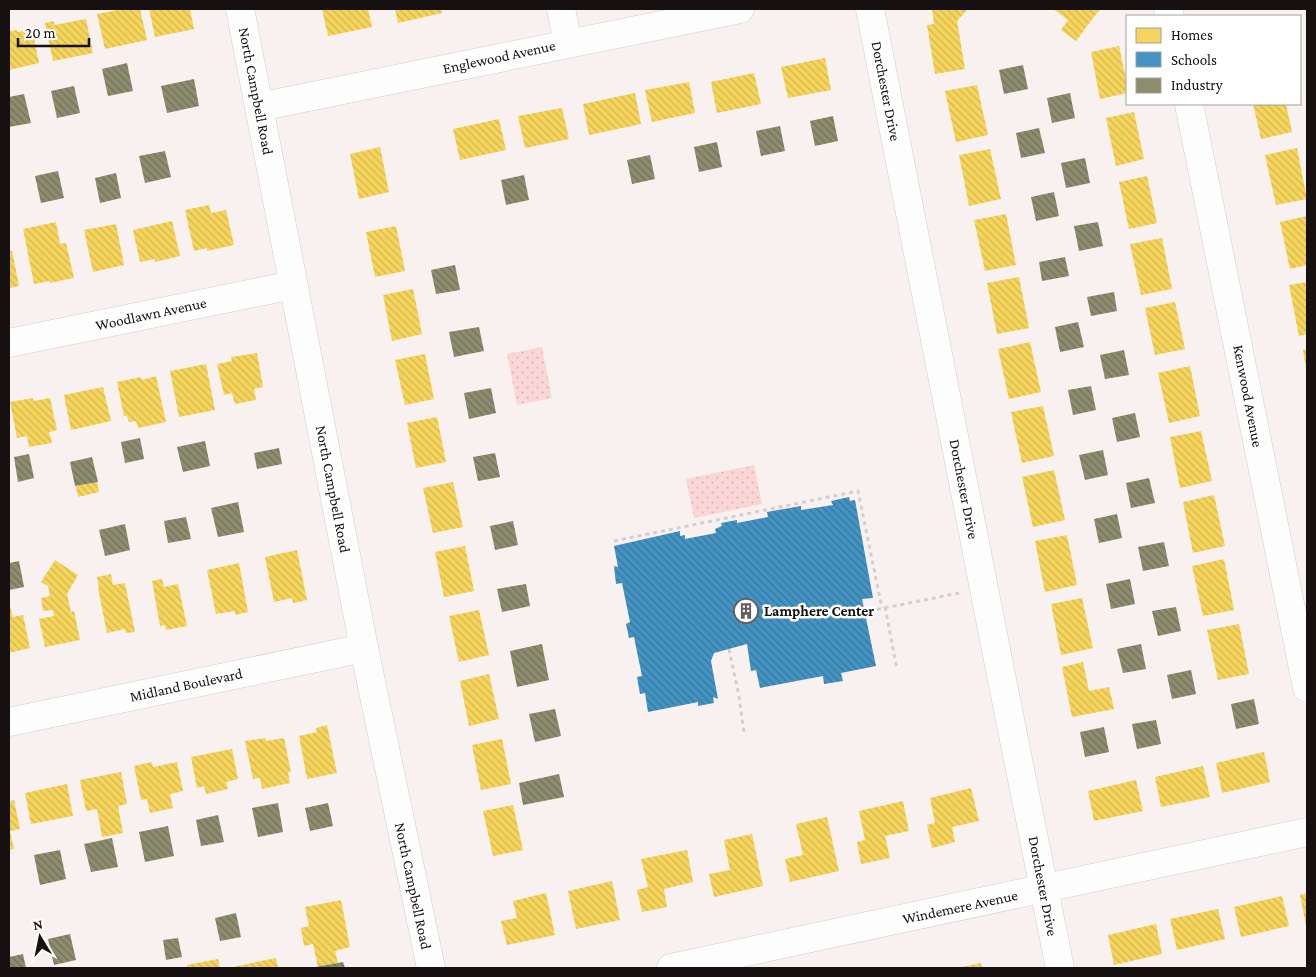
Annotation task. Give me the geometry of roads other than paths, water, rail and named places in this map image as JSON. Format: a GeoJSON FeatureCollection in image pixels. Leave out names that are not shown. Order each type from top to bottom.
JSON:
{"type":"FeatureCollection","features":[{"type":"Feature","properties":{"kind":"street","name":"North Campbell Road"},"geometry":{"type":"LineString","coordinates":[[240,9],[364,648],[431,968]]}},
{"type":"Feature","properties":{"kind":"street"},"geometry":{"type":"LineString","coordinates":[[561,9],[568,43]]}},
{"type":"Feature","properties":{"kind":"street","name":"Englewood Avenue"},"geometry":{"type":"LineString","coordinates":[[259,107],[740,9]]}},
{"type":"Feature","properties":{"kind":"street","name":"Dorchester Drive"},"geometry":{"type":"LineString","coordinates":[[870,9],[1060,968]]}},
{"type":"Feature","properties":{"kind":"street","name":"Kenwood Avenue"},"geometry":{"type":"LineString","coordinates":[[1189,105],[1307,688]]}},
{"type":"Feature","properties":{"kind":"street","name":"Woodlawn Avenue"},"geometry":{"type":"LineString","coordinates":[[9,344],[294,285]]}},
{"type":"Feature","properties":{"kind":"street","name":"Midland Boulevard"},"geometry":{"type":"LineString","coordinates":[[9,722],[364,648]]}},
{"type":"Feature","properties":{"kind":"street","name":"Windemere Avenue"},"geometry":{"type":"LineString","coordinates":[[671,968],[1307,832]]}},
{"type":"Feature","properties":{"kind":"place","name":"Lamphere Center"},"geometry":{"type":"Point","coordinates":[746,611]}}]}
